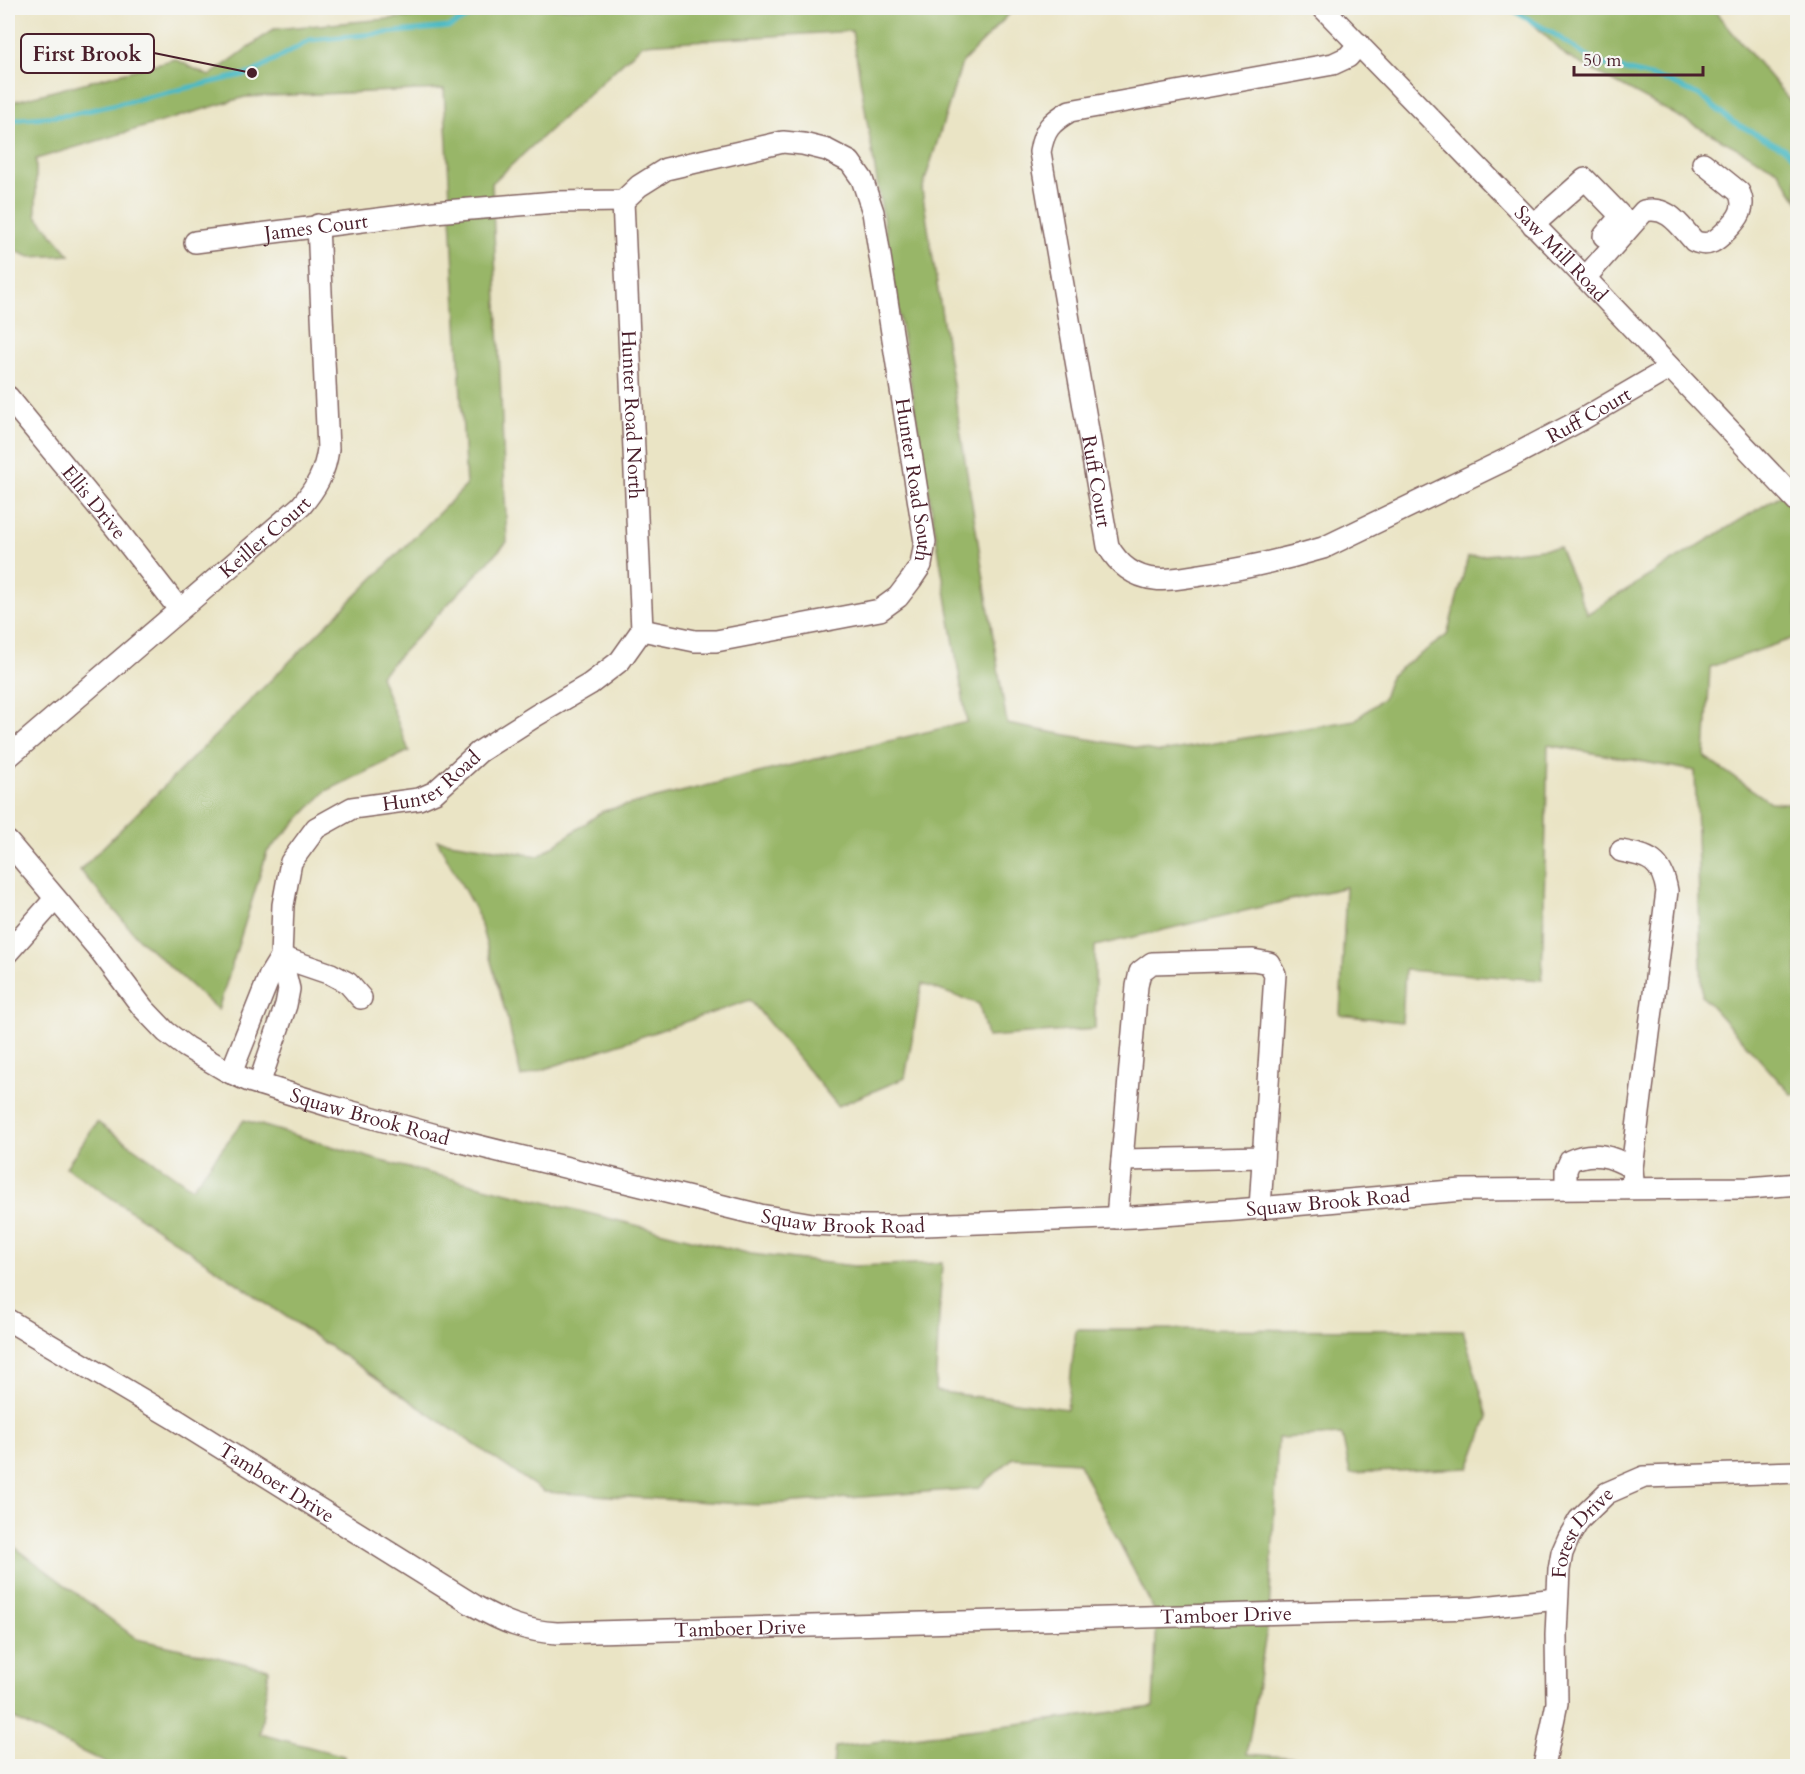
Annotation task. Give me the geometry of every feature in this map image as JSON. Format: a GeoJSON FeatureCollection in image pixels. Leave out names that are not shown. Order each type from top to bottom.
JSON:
{"type":"FeatureCollection","features":[{"type":"Feature","properties":{"kind":"street","name":"Saw Mill Road"},"geometry":{"type":"LineString","coordinates":[[1323,8],[1581,273],[1797,502]]}},
{"type":"Feature","properties":{"kind":"street","name":"Ruff Court"},"geometry":{"type":"LineString","coordinates":[[1359,44],[1348,57],[1334,64],[1070,111],[1056,119],[1042,138],[1040,152],[1108,546],[1115,558],[1125,568],[1139,575],[1171,580],[1235,569],[1323,548],[1507,459],[1581,420],[1670,368]]}},
{"type":"Feature","properties":{"kind":"street","name":"Hunter Road South"},"geometry":{"type":"LineString","coordinates":[[623,201],[639,186],[666,169],[783,142],[827,150],[850,162],[862,179],[873,212],[925,542],[921,565],[898,597],[880,610],[716,641],[695,641],[642,630]]}},
{"type":"Feature","properties":{"kind":"street"},"geometry":{"type":"LineString","coordinates":[[1581,273],[1644,211],[1659,210],[1668,213],[1698,243],[1716,242],[1739,218],[1742,211],[1742,199],[1739,192],[1703,164]]}},
{"type":"Feature","properties":{"kind":"street"},"geometry":{"type":"LineString","coordinates":[[1533,225],[1585,179],[1621,216],[1581,273]]}},
{"type":"Feature","properties":{"kind":"street","name":"James Court"},"geometry":{"type":"LineString","coordinates":[[195,242],[434,212],[555,202],[623,201]]}},
{"type":"Feature","properties":{"kind":"street","name":"Hunter Road North"},"geometry":{"type":"LineString","coordinates":[[623,201],[642,630]]}},
{"type":"Feature","properties":{"kind":"street","name":"Keiller Court"},"geometry":{"type":"LineString","coordinates":[[8,757],[301,506],[321,479],[328,449],[318,225]]}},
{"type":"Feature","properties":{"kind":"street","name":"Ellis Drive"},"geometry":{"type":"LineString","coordinates":[[8,397],[179,609]]}},
{"type":"Feature","properties":{"kind":"street","name":"Hunter Road"},"geometry":{"type":"LineString","coordinates":[[259,1084],[286,1005],[289,989],[281,957],[283,905],[291,862],[316,828],[352,808],[419,799],[435,792],[479,752],[590,684],[620,661],[642,630]]}},
{"type":"Feature","properties":{"kind":"street","name":"Squaw Brook Road"},"geometry":{"type":"LineString","coordinates":[[8,842],[101,952],[143,1008],[166,1032],[203,1058],[231,1073],[330,1106],[454,1140],[760,1215],[813,1224],[898,1226],[1117,1218],[1462,1190],[1566,1188],[1632,1178],[1749,1188],[1797,1184]]}},
{"type":"Feature","properties":{"kind":"street"},"geometry":{"type":"LineString","coordinates":[[1621,850],[1638,854],[1657,864],[1665,875],[1667,891],[1632,1178]]}},
{"type":"Feature","properties":{"kind":"street"},"geometry":{"type":"LineString","coordinates":[[8,952],[55,899]]}},
{"type":"Feature","properties":{"kind":"street"},"geometry":{"type":"LineString","coordinates":[[281,957],[331,974],[348,983],[361,998]]}},
{"type":"Feature","properties":{"kind":"street","name":"Hunter Road"},"geometry":{"type":"LineString","coordinates":[[231,1073],[270,975],[281,957]]}},
{"type":"Feature","properties":{"kind":"street"},"geometry":{"type":"LineString","coordinates":[[1117,1218],[1137,986],[1140,972],[1152,963],[1253,960],[1269,963],[1275,974],[1260,1208]]}},
{"type":"Feature","properties":{"kind":"street"},"geometry":{"type":"LineString","coordinates":[[1566,1188],[1566,1170],[1570,1161],[1602,1154],[1620,1161],[1632,1178]]}},
{"type":"Feature","properties":{"kind":"street"},"geometry":{"type":"LineString","coordinates":[[1122,1160],[1263,1157]]}},
{"type":"Feature","properties":{"kind":"street","name":"Tamboer Drive"},"geometry":{"type":"LineString","coordinates":[[8,1320],[175,1419],[475,1606],[497,1618],[536,1632],[1474,1608],[1557,1599]]}},
{"type":"Feature","properties":{"kind":"street","name":"Forest Drive"},"geometry":{"type":"LineString","coordinates":[[1544,1767],[1557,1703],[1558,1570],[1562,1553],[1579,1520],[1607,1493],[1644,1477],[1797,1472]]}},
{"type":"Feature","properties":{"kind":"green space"},"geometry":{"type":"Polygon","coordinates":[[[487,8],[1015,8],[962,63],[922,190],[1007,724],[1160,752],[1355,720],[1383,698],[1391,675],[1447,635],[1468,557],[1559,547],[1587,614],[1789,490],[1797,502],[1797,637],[1710,667],[1705,757],[1770,802],[1797,804],[1797,1094],[1791,1094],[1702,996],[1695,771],[1548,745],[1542,980],[1405,970],[1402,1022],[1340,1015],[1346,887],[1095,946],[1095,1029],[987,1037],[979,1004],[922,984],[905,1078],[838,1106],[750,1000],[521,1077],[478,915],[437,840],[539,856],[603,811],[967,722],[852,31],[643,44],[492,183],[507,542],[380,676],[409,751],[326,791],[267,852],[218,1010],[137,937],[80,870],[466,486],[444,89],[245,97],[36,159],[36,215],[70,255],[30,257],[8,248],[8,103],[175,59],[209,76],[274,29],[478,11],[487,8]]]}},
{"type":"Feature","properties":{"kind":"green space"},"geometry":{"type":"Polygon","coordinates":[[[1517,8],[1712,8],[1797,109],[1797,200],[1778,170],[1566,56],[1517,8]]]}},
{"type":"Feature","properties":{"kind":"green space"},"geometry":{"type":"Polygon","coordinates":[[[244,1120],[381,1161],[751,1254],[854,1266],[942,1263],[935,1391],[1067,1409],[1076,1329],[1463,1330],[1488,1417],[1469,1468],[1350,1473],[1342,1435],[1278,1438],[1269,1615],[1247,1754],[1402,1766],[833,1766],[835,1747],[1153,1707],[1157,1616],[1078,1462],[1013,1458],[978,1488],[759,1505],[544,1492],[66,1167],[97,1122],[192,1188],[244,1120]]]}},
{"type":"Feature","properties":{"kind":"green space"},"geometry":{"type":"Polygon","coordinates":[[[8,1542],[137,1639],[269,1669],[260,1734],[344,1756],[347,1766],[112,1766],[8,1716],[8,1542]]]}},
{"type":"Feature","properties":{"kind":"waterway"},"geometry":{"type":"LineString","coordinates":[[8,120],[69,115],[252,73],[310,40],[449,27],[485,8]]}},
{"type":"Feature","properties":{"kind":"waterway"},"geometry":{"type":"LineString","coordinates":[[1509,8],[1554,34],[1597,63],[1662,79],[1699,95],[1733,122],[1785,149],[1798,161]]}},
{"type":"Feature","properties":{"kind":"place","name":"First Brook"},"geometry":{"type":"Point","coordinates":[252,73]}}]}
